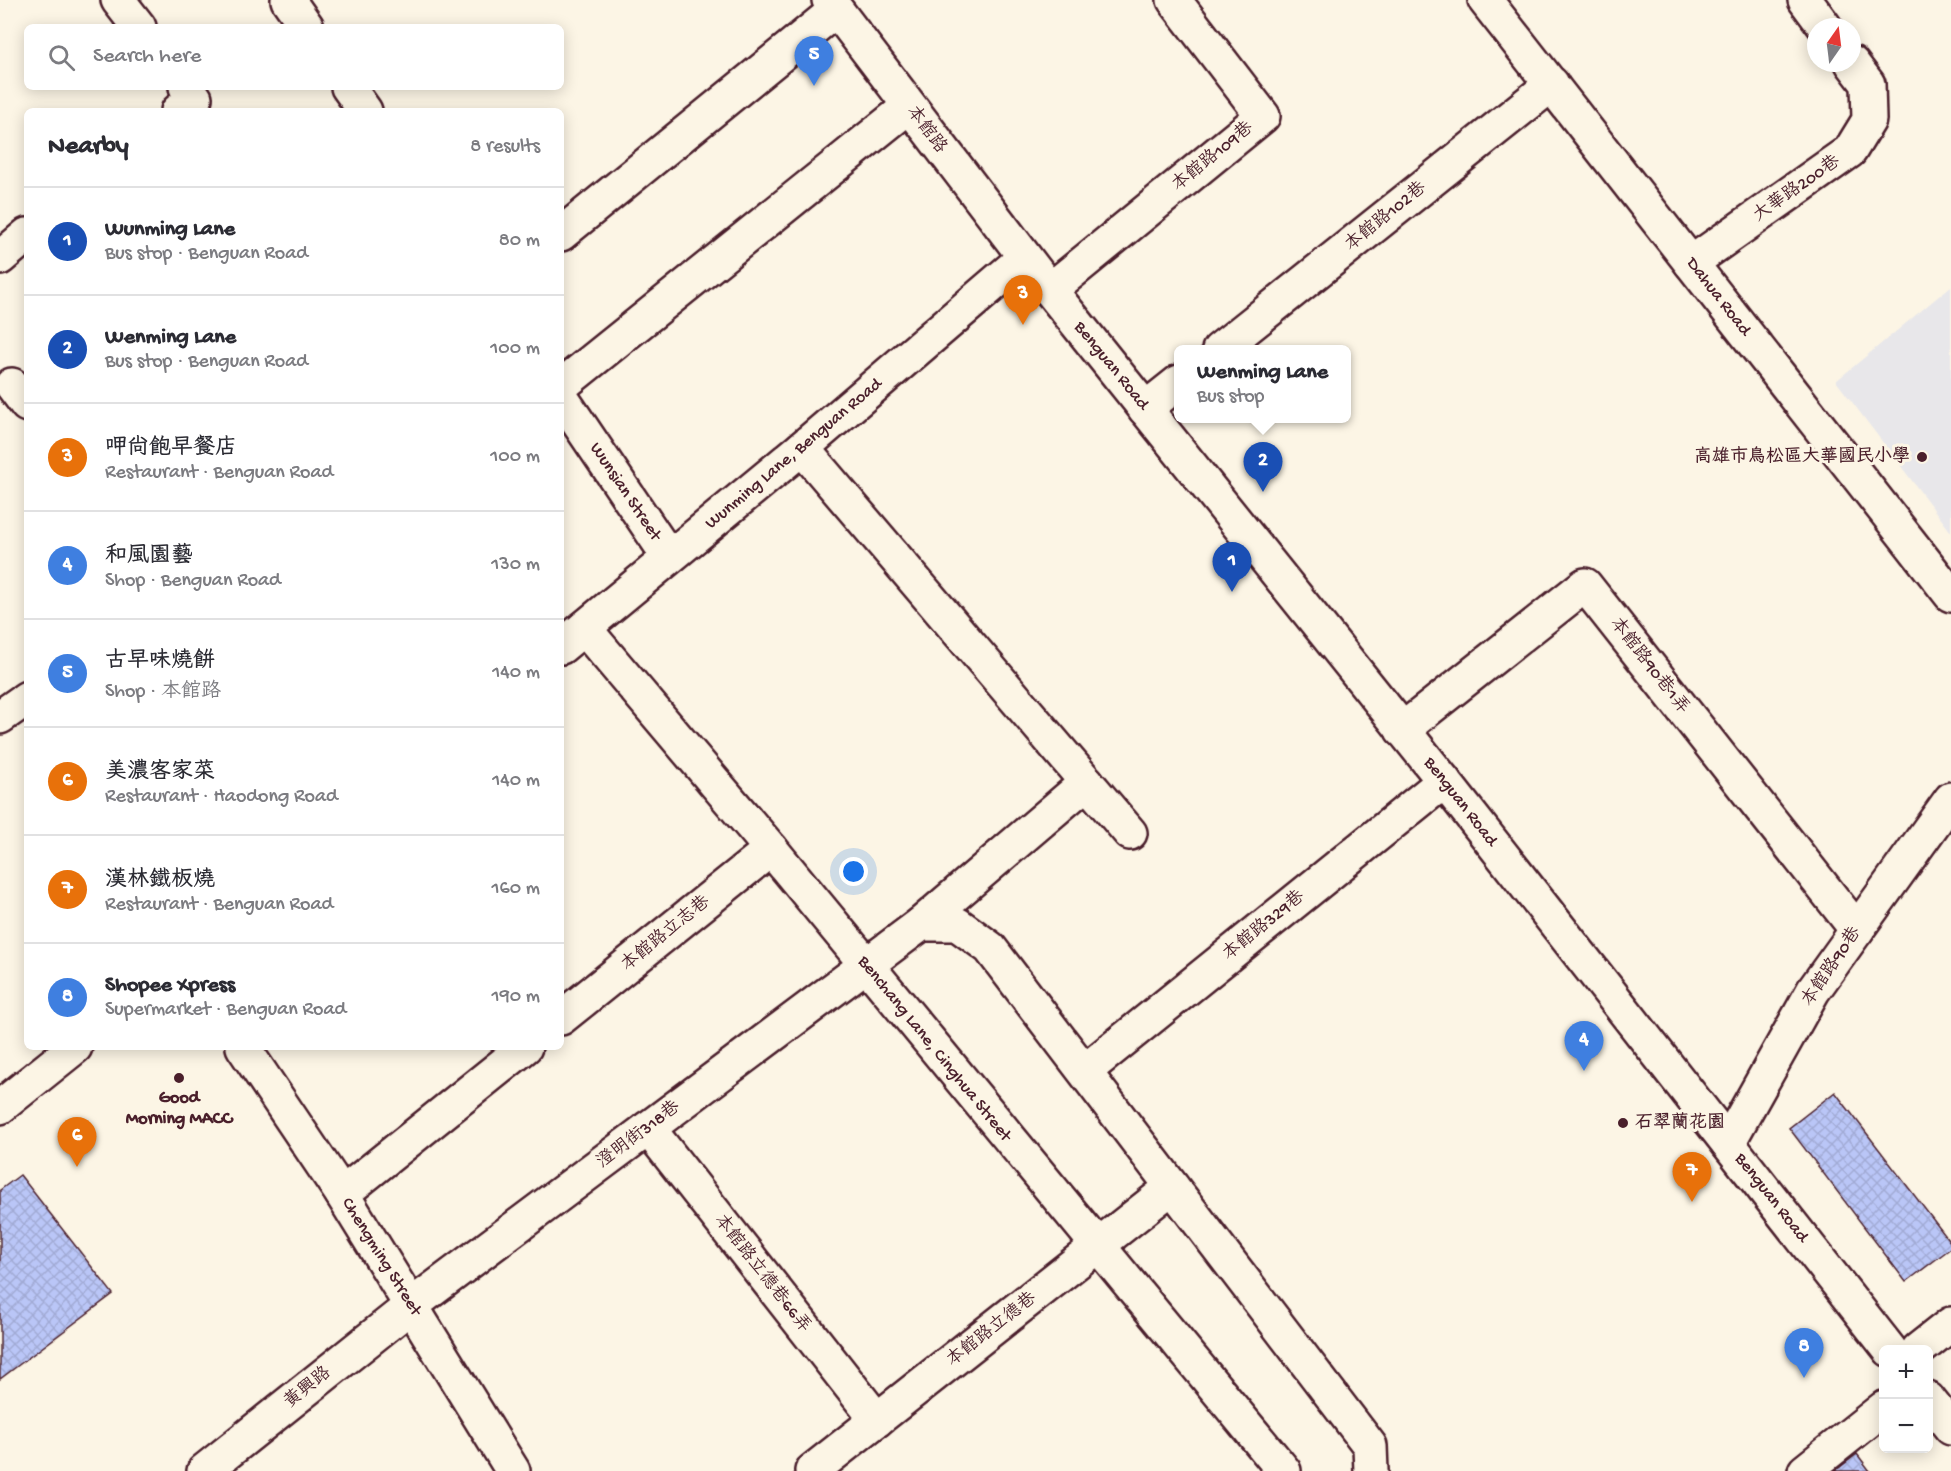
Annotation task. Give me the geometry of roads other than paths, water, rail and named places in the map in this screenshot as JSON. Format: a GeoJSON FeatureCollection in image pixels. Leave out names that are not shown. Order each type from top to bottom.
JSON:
{"type":"FeatureCollection","features":[{"type":"Feature","properties":{"kind":"street"},"geometry":{"type":"LineString","coordinates":[[118,0],[137,24]]}},
{"type":"Feature","properties":{"kind":"street"},"geometry":{"type":"LineString","coordinates":[[288,0],[305,24]]}},
{"type":"Feature","properties":{"kind":"street","name":"本館路109巷"},"geometry":{"type":"LineString","coordinates":[[1050,290],[1263,116],[1174,0]]}},
{"type":"Feature","properties":{"kind":"street","name":"Dahua Road"},"geometry":{"type":"LineString","coordinates":[[1485,0],[1951,595]]}},
{"type":"Feature","properties":{"kind":"street"},"geometry":{"type":"LineString","coordinates":[[1805,0],[1818,18]]}},
{"type":"Feature","properties":{"kind":"street"},"geometry":{"type":"LineString","coordinates":[[564,231],[833,5]]}},
{"type":"Feature","properties":{"kind":"street","name":"本館路"},"geometry":{"type":"LineString","coordinates":[[833,5],[1024,258]]}},
{"type":"Feature","properties":{"kind":"street","name":"大華路200巷"},"geometry":{"type":"LineString","coordinates":[[1691,263],[1850,151],[1869,120],[1868,84],[1859,72]]}},
{"type":"Feature","properties":{"kind":"street","name":"本館路102巷"},"geometry":{"type":"LineString","coordinates":[[1225,345],[1552,84]]}},
{"type":"Feature","properties":{"kind":"street"},"geometry":{"type":"LineString","coordinates":[[182,108],[195,98],[188,90]]}},
{"type":"Feature","properties":{"kind":"street"},"geometry":{"type":"LineString","coordinates":[[350,90],[362,108]]}},
{"type":"Feature","properties":{"kind":"street"},"geometry":{"type":"LineString","coordinates":[[564,384],[908,107]]}},
{"type":"Feature","properties":{"kind":"street"},"geometry":{"type":"LineString","coordinates":[[0,258],[24,238]]}},
{"type":"Feature","properties":{"kind":"street","name":"Benguan Road"},"geometry":{"type":"LineString","coordinates":[[1024,258],[1444,782],[1886,1345]]}},
{"type":"Feature","properties":{"kind":"street","name":"Wunming Lane, Benguan Road"},"geometry":{"type":"LineString","coordinates":[[572,637],[802,448],[1024,258]]}},
{"type":"Feature","properties":{"kind":"street"},"geometry":{"type":"LineString","coordinates":[[1145,409],[1174,386]]}},
{"type":"Feature","properties":{"kind":"street","name":"Wunsian Street"},"geometry":{"type":"LineString","coordinates":[[564,401],[669,557]]}},
{"type":"Feature","properties":{"kind":"street"},"geometry":{"type":"LineString","coordinates":[[802,448],[1130,833]]}},
{"type":"Feature","properties":{"kind":"street","name":"本館路90巷1弄"},"geometry":{"type":"LineString","coordinates":[[1402,730],[1585,585],[1857,930]]}},
{"type":"Feature","properties":{"kind":"street","name":"Benchang Lane, Cinghua Street"},"geometry":{"type":"LineString","coordinates":[[572,637],[771,849],[1097,1248],[1284,1471]]}},
{"type":"Feature","properties":{"kind":"street"},"geometry":{"type":"LineString","coordinates":[[0,717],[24,700]]}},
{"type":"Feature","properties":{"kind":"street"},"geometry":{"type":"LineString","coordinates":[[866,966],[921,924],[1087,782]]}},
{"type":"Feature","properties":{"kind":"street","name":"本館路329巷"},"geometry":{"type":"LineString","coordinates":[[1085,1071],[1444,782]]}},
{"type":"Feature","properties":{"kind":"street","name":"本館路90巷"},"geometry":{"type":"LineString","coordinates":[[1728,1143],[1813,991],[1951,799]]}},
{"type":"Feature","properties":{"kind":"street","name":"本館路立志巷"},"geometry":{"type":"LineString","coordinates":[[564,1016],[771,849]]}},
{"type":"Feature","properties":{"kind":"street"},"geometry":{"type":"LineString","coordinates":[[921,924],[957,924],[990,948],[1370,1446],[1371,1471]]}},
{"type":"Feature","properties":{"kind":"street","name":"澄明街318巷"},"geometry":{"type":"LineString","coordinates":[[412,1305],[866,966]]}},
{"type":"Feature","properties":{"kind":"street"},"geometry":{"type":"LineString","coordinates":[[0,1107],[71,1050]]}},
{"type":"Feature","properties":{"kind":"street","name":"Chengming Street"},"geometry":{"type":"LineString","coordinates":[[245,1050],[342,1194],[513,1471]]}},
{"type":"Feature","properties":{"kind":"street"},"geometry":{"type":"LineString","coordinates":[[342,1194],[521,1050]]}},
{"type":"Feature","properties":{"kind":"street","name":"本館路立德巷66弄"},"geometry":{"type":"LineString","coordinates":[[648,1128],[877,1420]]}},
{"type":"Feature","properties":{"kind":"street","name":"本館路立德巷"},"geometry":{"type":"LineString","coordinates":[[812,1471],[1172,1187]]}},
{"type":"Feature","properties":{"kind":"street","name":"黃興路"},"geometry":{"type":"LineString","coordinates":[[204,1471],[412,1305]]}},
{"type":"Feature","properties":{"kind":"street"},"geometry":{"type":"LineString","coordinates":[[1924,1345],[1951,1324]]}},
{"type":"Feature","properties":{"kind":"street"},"geometry":{"type":"LineString","coordinates":[[1933,1404],[1951,1428]]}},
{"type":"Feature","properties":{"kind":"street"},"geometry":{"type":"LineString","coordinates":[[1805,1471],[1879,1412]]}},
{"type":"Feature","properties":{"kind":"place","name":"古早味燒餅"},"geometry":{"type":"Point","coordinates":[814,86]}},
{"type":"Feature","properties":{"kind":"place","name":"呷尚飽早餐店"},"geometry":{"type":"Point","coordinates":[1023,325]}},
{"type":"Feature","properties":{"kind":"place","name":"高雄市鳥松區大華國民小學"},"geometry":{"type":"Point","coordinates":[1922,457]}},
{"type":"Feature","properties":{"kind":"place","name":"Wenming Lane"},"geometry":{"type":"Point","coordinates":[1263,492]}},
{"type":"Feature","properties":{"kind":"place","name":"Wunming Lane"},"geometry":{"type":"Point","coordinates":[1232,592]}},
{"type":"Feature","properties":{"kind":"place","name":"和風園藝"},"geometry":{"type":"Point","coordinates":[1584,1071]}},
{"type":"Feature","properties":{"kind":"place","name":"Good Morning MACC"},"geometry":{"type":"Point","coordinates":[179,1078]}},
{"type":"Feature","properties":{"kind":"place","name":"石翠蘭花園"},"geometry":{"type":"Point","coordinates":[1623,1123]}},
{"type":"Feature","properties":{"kind":"place","name":"美濃客家菜"},"geometry":{"type":"Point","coordinates":[77,1167]}},
{"type":"Feature","properties":{"kind":"place","name":"漢林鐵板燒"},"geometry":{"type":"Point","coordinates":[1692,1202]}},
{"type":"Feature","properties":{"kind":"place","name":"Shopee Xpress"},"geometry":{"type":"Point","coordinates":[1804,1378]}}]}
